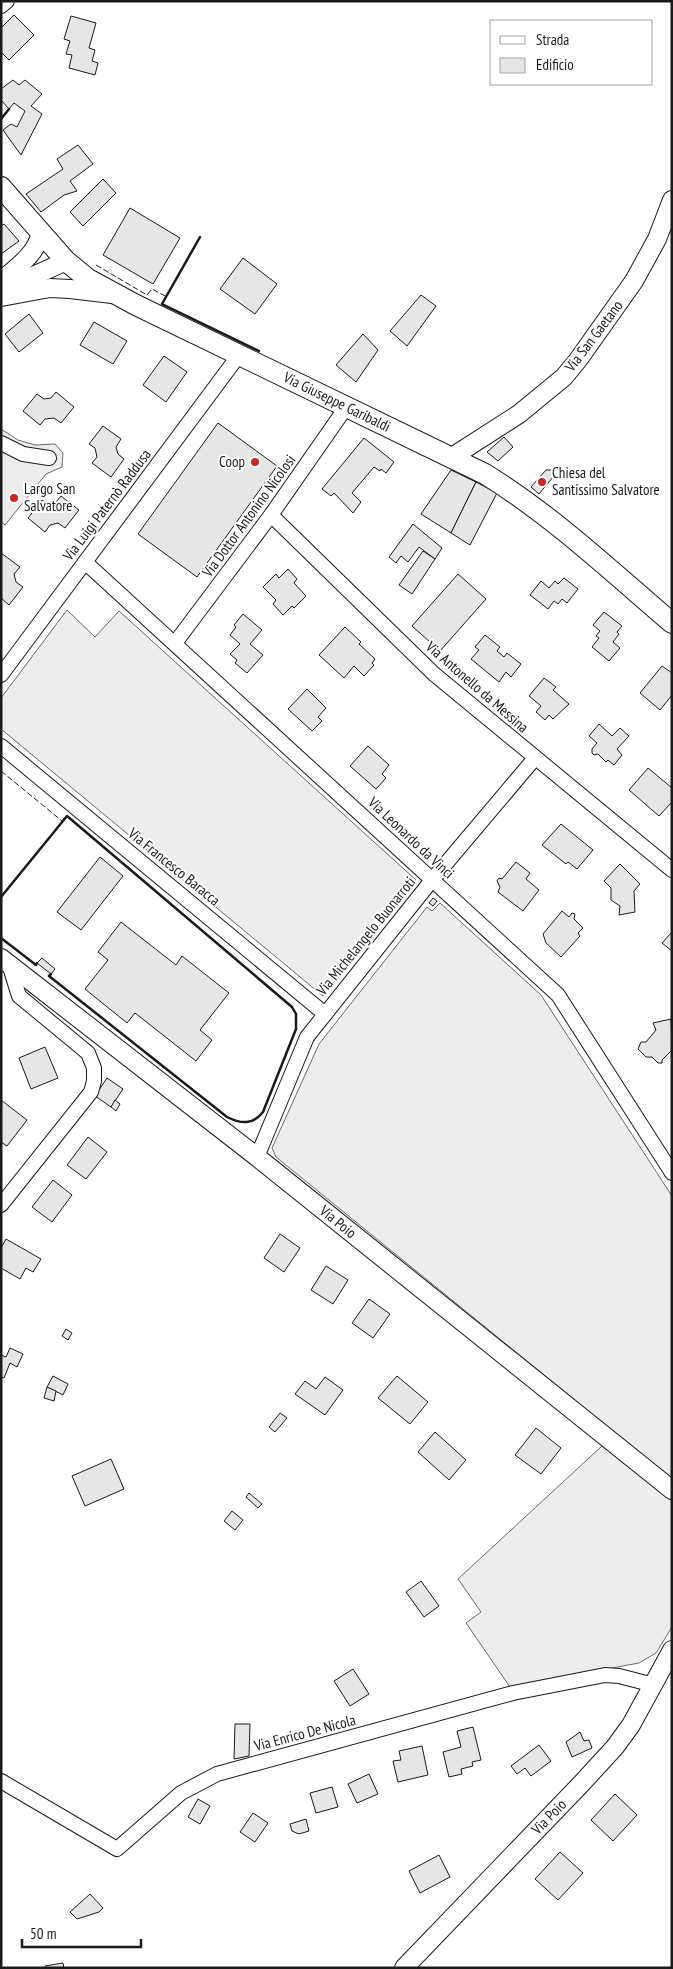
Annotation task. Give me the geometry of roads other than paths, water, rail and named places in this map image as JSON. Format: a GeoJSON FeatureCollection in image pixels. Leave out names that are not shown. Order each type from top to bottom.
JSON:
{"type":"FeatureCollection","features":[{"type":"Feature","properties":{"kind":"main road","name":"Via Giuseppe Garibaldi"},"geometry":{"type":"LineString","coordinates":[[1,187],[66,262],[88,279],[239,355],[452,457],[514,492],[548,518],[672,623]]}},
{"type":"Feature","properties":{"kind":"street"},"geometry":{"type":"LineString","coordinates":[[1,6],[7,1]]}},
{"type":"Feature","properties":{"kind":"street","name":"Via San Gaetano"},"geometry":{"type":"LineString","coordinates":[[452,457],[519,414],[564,377],[634,281],[657,239],[672,200]]}},
{"type":"Feature","properties":{"kind":"street"},"geometry":{"type":"LineString","coordinates":[[1,281],[32,254],[40,241],[41,232]]}},
{"type":"Feature","properties":{"kind":"street"},"geometry":{"type":"LineString","coordinates":[[1,291],[66,262]]}},
{"type":"Feature","properties":{"kind":"street"},"geometry":{"type":"LineString","coordinates":[[1,298],[50,288],[118,295]]}},
{"type":"Feature","properties":{"kind":"street","name":"Via Luigi Paternò Raddusa"},"geometry":{"type":"LineString","coordinates":[[1,674],[239,355]]}},
{"type":"Feature","properties":{"kind":"street","name":"Via Dottor Antonino Nicolosi"},"geometry":{"type":"LineString","coordinates":[[175,643],[271,515],[347,406]]}},
{"type":"Feature","properties":{"kind":"street"},"geometry":{"type":"LineString","coordinates":[[1,443],[23,454],[49,458]]}},
{"type":"Feature","properties":{"kind":"street","name":"Via Antonello da Messina"},"geometry":{"type":"LineString","coordinates":[[271,515],[434,674],[672,870]]}},
{"type":"Feature","properties":{"kind":"street","name":"Via Leonardo da Vinci"},"geometry":{"type":"LineString","coordinates":[[85,562],[558,995],[670,1166]]}},
{"type":"Feature","properties":{"kind":"street","name":"Via Francesco Baracca"},"geometry":{"type":"LineString","coordinates":[[1,746],[325,1014]]}},
{"type":"Feature","properties":{"kind":"street","name":"Via Michelangelo Buonarroti"},"geometry":{"type":"LineString","coordinates":[[257,1157],[307,1037],[432,880],[535,758]]}},
{"type":"Feature","properties":{"kind":"street"},"geometry":{"type":"LineString","coordinates":[[1,1205],[91,1092],[94,1081],[94,1068],[88,1053],[19,996],[5,961]]}},
{"type":"Feature","properties":{"kind":"street","name":"Via Poio"},"geometry":{"type":"LineString","coordinates":[[5,961],[257,1157],[672,1490]]}},
{"type":"Feature","properties":{"kind":"street","name":"Via Poio"},"geometry":{"type":"LineString","coordinates":[[404,1968],[609,1753],[631,1725],[672,1650]]}},
{"type":"Feature","properties":{"kind":"street","name":"Via Enrico De Nicola"},"geometry":{"type":"LineString","coordinates":[[1,1781],[117,1849],[181,1793],[217,1774],[513,1694],[605,1675],[619,1676],[654,1685]]}},
{"type":"Feature","properties":{"kind":"place","name":"Coop"},"geometry":{"type":"Point","coordinates":[255,462]}},
{"type":"Feature","properties":{"kind":"place","name":"Chiesa del Santissimo Salvatore"},"geometry":{"type":"Point","coordinates":[542,482]}},
{"type":"Feature","properties":{"kind":"place","name":"Largo San Salvatore"},"geometry":{"type":"Point","coordinates":[14,498]}}]}
